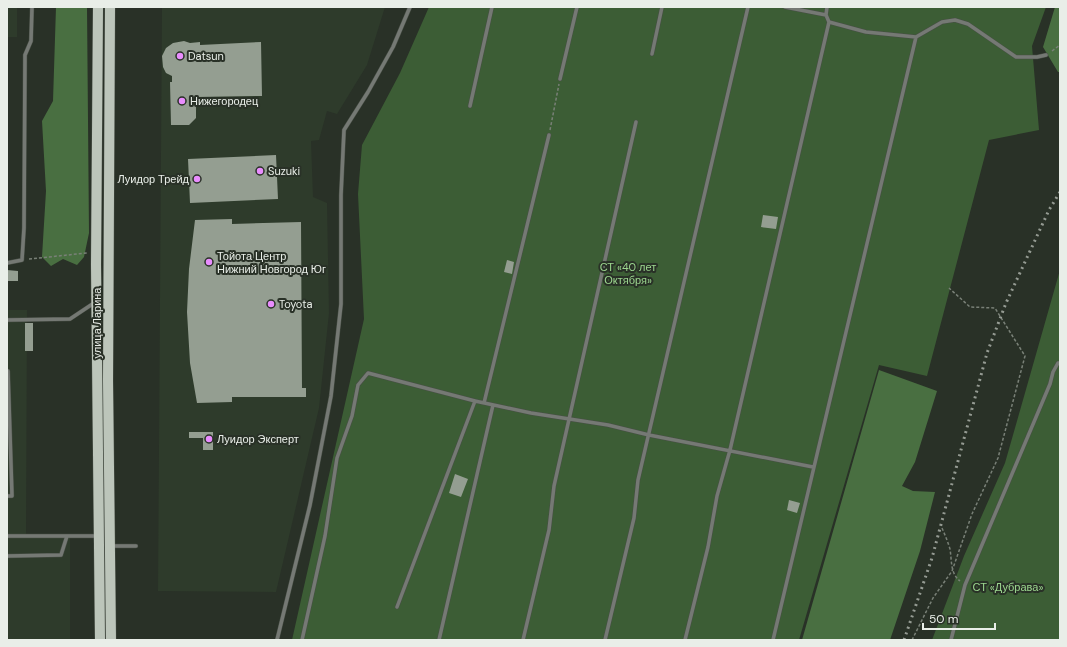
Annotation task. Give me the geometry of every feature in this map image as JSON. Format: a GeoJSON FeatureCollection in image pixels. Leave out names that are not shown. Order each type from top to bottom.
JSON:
{"type":"FeatureCollection","features":[{"type":"Feature","properties":{"kind":"main road","name":"улица Ларина"},"geometry":{"type":"LineString","coordinates":[[98,7],[96,301],[100,640]]}},
{"type":"Feature","properties":{"kind":"main road","name":"улица Ларина"},"geometry":{"type":"LineString","coordinates":[[110,7],[108,381],[111,640]]}},
{"type":"Feature","properties":{"kind":"lane"},"geometry":{"type":"LineString","coordinates":[[7,263],[22,260],[24,228],[25,55],[31,41],[32,7]]}},
{"type":"Feature","properties":{"kind":"lane"},"geometry":{"type":"LineString","coordinates":[[276,640],[310,504],[331,396],[340,304],[341,195],[344,130],[394,47],[410,7]]}},
{"type":"Feature","properties":{"kind":"lane"},"geometry":{"type":"LineString","coordinates":[[470,106],[492,7]]}},
{"type":"Feature","properties":{"kind":"lane"},"geometry":{"type":"LineString","coordinates":[[560,79],[577,7]]}},
{"type":"Feature","properties":{"kind":"lane"},"geometry":{"type":"LineString","coordinates":[[652,54],[662,7]]}},
{"type":"Feature","properties":{"kind":"lane"},"geometry":{"type":"LineString","coordinates":[[605,640],[634,518],[638,480],[748,7]]}},
{"type":"Feature","properties":{"kind":"lane"},"geometry":{"type":"LineString","coordinates":[[785,7],[826,15]]}},
{"type":"Feature","properties":{"kind":"lane"},"geometry":{"type":"LineString","coordinates":[[685,640],[708,547],[717,496],[730,450],[830,22],[826,15],[827,7]]}},
{"type":"Feature","properties":{"kind":"lane"},"geometry":{"type":"LineString","coordinates":[[830,22],[866,32],[916,37],[942,22],[955,20],[968,24],[1016,57],[1037,57],[1046,55]]}},
{"type":"Feature","properties":{"kind":"lane"},"geometry":{"type":"LineString","coordinates":[[773,640],[916,37]]}},
{"type":"Feature","properties":{"kind":"lane"},"geometry":{"type":"LineString","coordinates":[[523,640],[549,530],[554,486],[636,122]]}},
{"type":"Feature","properties":{"kind":"lane"},"geometry":{"type":"LineString","coordinates":[[484,403],[549,136]]}},
{"type":"Feature","properties":{"kind":"lane"},"geometry":{"type":"LineString","coordinates":[[7,320],[70,319],[96,301]]}},
{"type":"Feature","properties":{"kind":"lane"},"geometry":{"type":"LineString","coordinates":[[952,640],[965,585],[1050,384],[1053,372],[1058,363],[1060,363]]}},
{"type":"Feature","properties":{"kind":"lane"},"geometry":{"type":"LineString","coordinates":[[7,371],[12,496],[7,496]]}},
{"type":"Feature","properties":{"kind":"lane"},"geometry":{"type":"LineString","coordinates":[[302,640],[325,536],[337,458],[352,416],[358,385],[368,373],[531,414],[608,426],[813,467]]}},
{"type":"Feature","properties":{"kind":"lane"},"geometry":{"type":"LineString","coordinates":[[397,607],[475,400]]}},
{"type":"Feature","properties":{"kind":"lane"},"geometry":{"type":"LineString","coordinates":[[439,640],[493,405]]}},
{"type":"Feature","properties":{"kind":"lane"},"geometry":{"type":"LineString","coordinates":[[7,536],[99,536]]}},
{"type":"Feature","properties":{"kind":"lane"},"geometry":{"type":"LineString","coordinates":[[7,556],[61,555],[67,536]]}},
{"type":"Feature","properties":{"kind":"lane"},"geometry":{"type":"LineString","coordinates":[[110,546],[136,546]]}},
{"type":"Feature","properties":{"kind":"path"},"geometry":{"type":"LineString","coordinates":[[1046,55],[1060,45]]}},
{"type":"Feature","properties":{"kind":"path"},"geometry":{"type":"LineString","coordinates":[[549,136],[560,79]]}},
{"type":"Feature","properties":{"kind":"path"},"geometry":{"type":"LineString","coordinates":[[22,260],[96,252]]}},
{"type":"Feature","properties":{"kind":"path"},"geometry":{"type":"LineString","coordinates":[[912,640],[933,598],[952,571],[972,514],[998,458],[1025,356],[995,308],[970,307],[950,288]]}},
{"type":"Feature","properties":{"kind":"path"},"geometry":{"type":"LineString","coordinates":[[942,528],[950,548],[952,571],[956,578],[965,585]]}},
{"type":"Feature","properties":{"kind":"shaded area"},"geometry":{"type":"Polygon","coordinates":[[[7,7],[17,7],[17,37],[7,37],[7,7]]]}},
{"type":"Feature","properties":{"kind":"shaded area"},"geometry":{"type":"Polygon","coordinates":[[[162,7],[385,7],[367,65],[337,114],[327,111],[319,140],[311,141],[313,197],[327,203],[329,313],[319,408],[276,592],[158,591],[162,7]]]}},
{"type":"Feature","properties":{"kind":"shaded area"},"geometry":{"type":"Polygon","coordinates":[[[7,310],[27,310],[26,537],[70,534],[70,640],[7,640],[7,310]]]}},
{"type":"Feature","properties":{"kind":"green space"},"geometry":{"type":"Polygon","coordinates":[[[56,7],[87,7],[89,233],[84,257],[77,265],[63,259],[51,266],[42,257],[46,191],[42,121],[53,101],[56,7]]]}},
{"type":"Feature","properties":{"kind":"green space","name":"СТ «40 лет Октября»"},"geometry":{"type":"Polygon","coordinates":[[[429,7],[1046,7],[1032,46],[1039,130],[989,140],[927,376],[879,365],[799,640],[292,640],[364,319],[358,194],[362,145],[400,73],[429,7]]]}},
{"type":"Feature","properties":{"kind":"green space"},"geometry":{"type":"Polygon","coordinates":[[[1055,7],[1060,7],[1060,72],[1058,72],[1043,47],[1055,7]]]}},
{"type":"Feature","properties":{"kind":"green space","name":"СТ «Дубрава»"},"geometry":{"type":"Polygon","coordinates":[[[1060,270],[1060,640],[932,640],[964,556],[1005,463],[1060,270]]]}},
{"type":"Feature","properties":{"kind":"green space"},"geometry":{"type":"Polygon","coordinates":[[[879,370],[937,391],[915,462],[902,486],[913,491],[935,492],[920,551],[890,640],[802,640],[879,370]]]}},
{"type":"Feature","properties":{"kind":"building"},"geometry":{"type":"Polygon","coordinates":[[[184,41],[190,43],[200,42],[200,45],[261,42],[262,96],[196,97],[196,118],[189,125],[171,125],[170,82],[172,82],[172,76],[166,73],[163,67],[162,56],[166,48],[173,43],[184,41]]]}},
{"type":"Feature","properties":{"kind":"building"},"geometry":{"type":"Polygon","coordinates":[[[276,155],[278,199],[190,203],[188,159],[276,155]]]}},
{"type":"Feature","properties":{"kind":"building"},"geometry":{"type":"Polygon","coordinates":[[[763,215],[778,217],[776,229],[761,227],[763,215]]]}},
{"type":"Feature","properties":{"kind":"building"},"geometry":{"type":"Polygon","coordinates":[[[232,219],[232,224],[301,222],[302,388],[306,388],[306,397],[232,397],[232,402],[197,403],[190,363],[187,312],[189,269],[195,220],[232,219]]]}},
{"type":"Feature","properties":{"kind":"building"},"geometry":{"type":"Polygon","coordinates":[[[507,260],[514,262],[512,274],[504,272],[507,260]]]}},
{"type":"Feature","properties":{"kind":"building"},"geometry":{"type":"Polygon","coordinates":[[[7,270],[18,271],[18,281],[7,281],[7,270]]]}},
{"type":"Feature","properties":{"kind":"building"},"geometry":{"type":"Polygon","coordinates":[[[25,323],[33,323],[33,351],[25,351],[25,323]]]}},
{"type":"Feature","properties":{"kind":"building"},"geometry":{"type":"Polygon","coordinates":[[[189,432],[213,432],[213,450],[203,450],[203,438],[189,438],[189,432]]]}},
{"type":"Feature","properties":{"kind":"building"},"geometry":{"type":"Polygon","coordinates":[[[455,474],[468,479],[461,497],[449,493],[455,474]]]}},
{"type":"Feature","properties":{"kind":"building"},"geometry":{"type":"Polygon","coordinates":[[[789,500],[800,503],[797,513],[787,510],[789,500]]]}},
{"type":"Feature","properties":{"kind":"railway"},"geometry":{"type":"LineString","coordinates":[[904,640],[932,558],[987,353],[1006,303],[1049,210],[1060,192]]}},
{"type":"Feature","properties":{"kind":"place","name":"Datsun"},"geometry":{"type":"Point","coordinates":[180,56]}},
{"type":"Feature","properties":{"kind":"place","name":"Нижегородец"},"geometry":{"type":"Point","coordinates":[182,101]}},
{"type":"Feature","properties":{"kind":"place","name":"Suzuki"},"geometry":{"type":"Point","coordinates":[260,171]}},
{"type":"Feature","properties":{"kind":"place","name":"Луидор Трейд"},"geometry":{"type":"Point","coordinates":[197,179]}},
{"type":"Feature","properties":{"kind":"place","name":"Тойота Центр Нижний Новгород Юг"},"geometry":{"type":"Point","coordinates":[209,262]}},
{"type":"Feature","properties":{"kind":"place","name":"Toyota"},"geometry":{"type":"Point","coordinates":[271,304]}},
{"type":"Feature","properties":{"kind":"place","name":"Луидор Эксперт"},"geometry":{"type":"Point","coordinates":[209,439]}}]}
